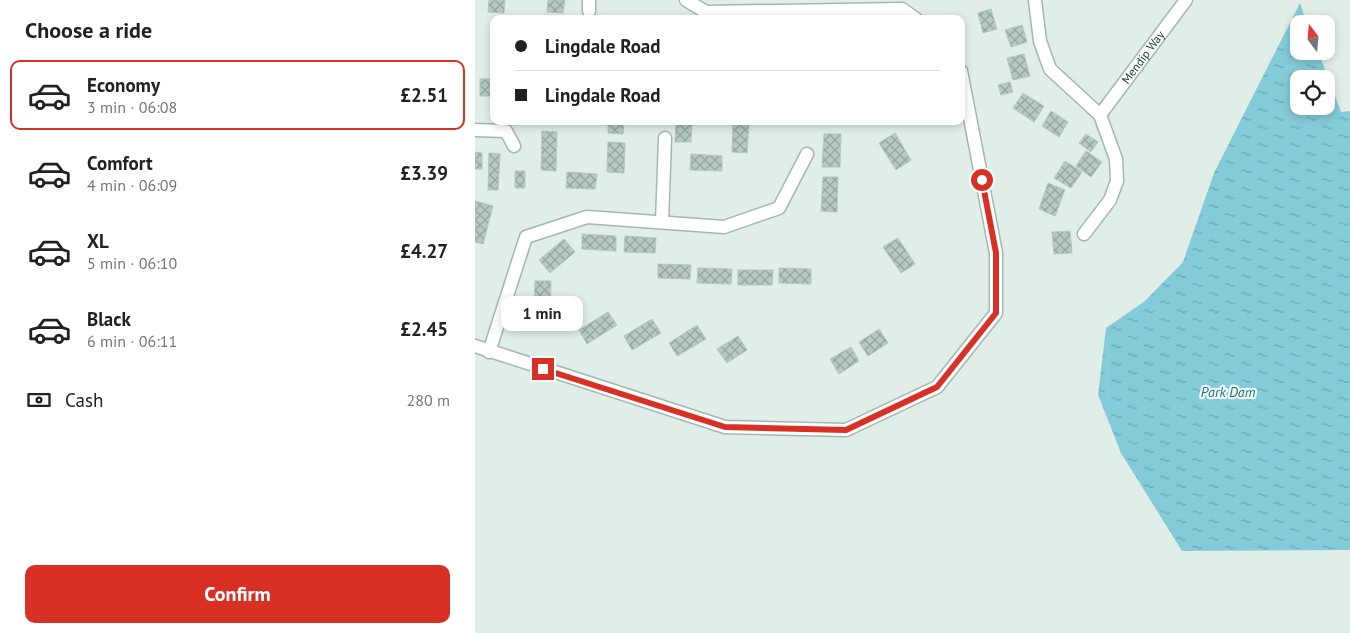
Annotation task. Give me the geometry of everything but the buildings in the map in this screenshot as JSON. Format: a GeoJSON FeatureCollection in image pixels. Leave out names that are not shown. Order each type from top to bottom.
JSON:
{"type":"FeatureCollection","features":[{"type":"Feature","properties":{"kind":"street"},"geometry":{"type":"LineString","coordinates":[[686,0],[706,12],[903,9],[911,15]]}},
{"type":"Feature","properties":{"kind":"street"},"geometry":{"type":"LineString","coordinates":[[1035,0],[1040,41],[1050,69],[1100,114],[1116,159],[1117,181],[1110,200],[1084,234]]}},
{"type":"Feature","properties":{"kind":"street","name":"Mendip Way"},"geometry":{"type":"LineString","coordinates":[[1100,114],[1186,0]]}},
{"type":"Feature","properties":{"kind":"street"},"geometry":{"type":"LineString","coordinates":[[475,346],[725,427],[846,430],[937,387],[996,313],[996,253],[965,92]]}},
{"type":"Feature","properties":{"kind":"street"},"geometry":{"type":"LineString","coordinates":[[475,130],[506,131],[514,146]]}},
{"type":"Feature","properties":{"kind":"street"},"geometry":{"type":"LineString","coordinates":[[662,222],[665,138]]}},
{"type":"Feature","properties":{"kind":"street"},"geometry":{"type":"LineString","coordinates":[[489,352],[526,238],[587,217],[724,227],[779,208],[807,154]]}},
{"type":"Feature","properties":{"kind":"water","name":"Park Dam"},"geometry":{"type":"Polygon","coordinates":[[[1300,3],[1304,15],[1294,15],[1300,3]]]}},
{"type":"Feature","properties":{"kind":"water","name":"Park Dam"},"geometry":{"type":"Polygon","coordinates":[[[1290,23],[1290,60],[1321,60],[1325,70],[1290,70],[1290,115],[1335,115],[1335,96],[1341,112],[1350,111],[1350,550],[1182,551],[1121,453],[1098,395],[1106,328],[1145,301],[1183,262],[1214,173],[1290,23]]]}},
{"type":"Feature","properties":{"kind":"route"},"geometry":{"type":"LineString","coordinates":[[543,369],[725,427],[846,430],[937,387],[996,313],[996,253],[982,180]]}}]}
